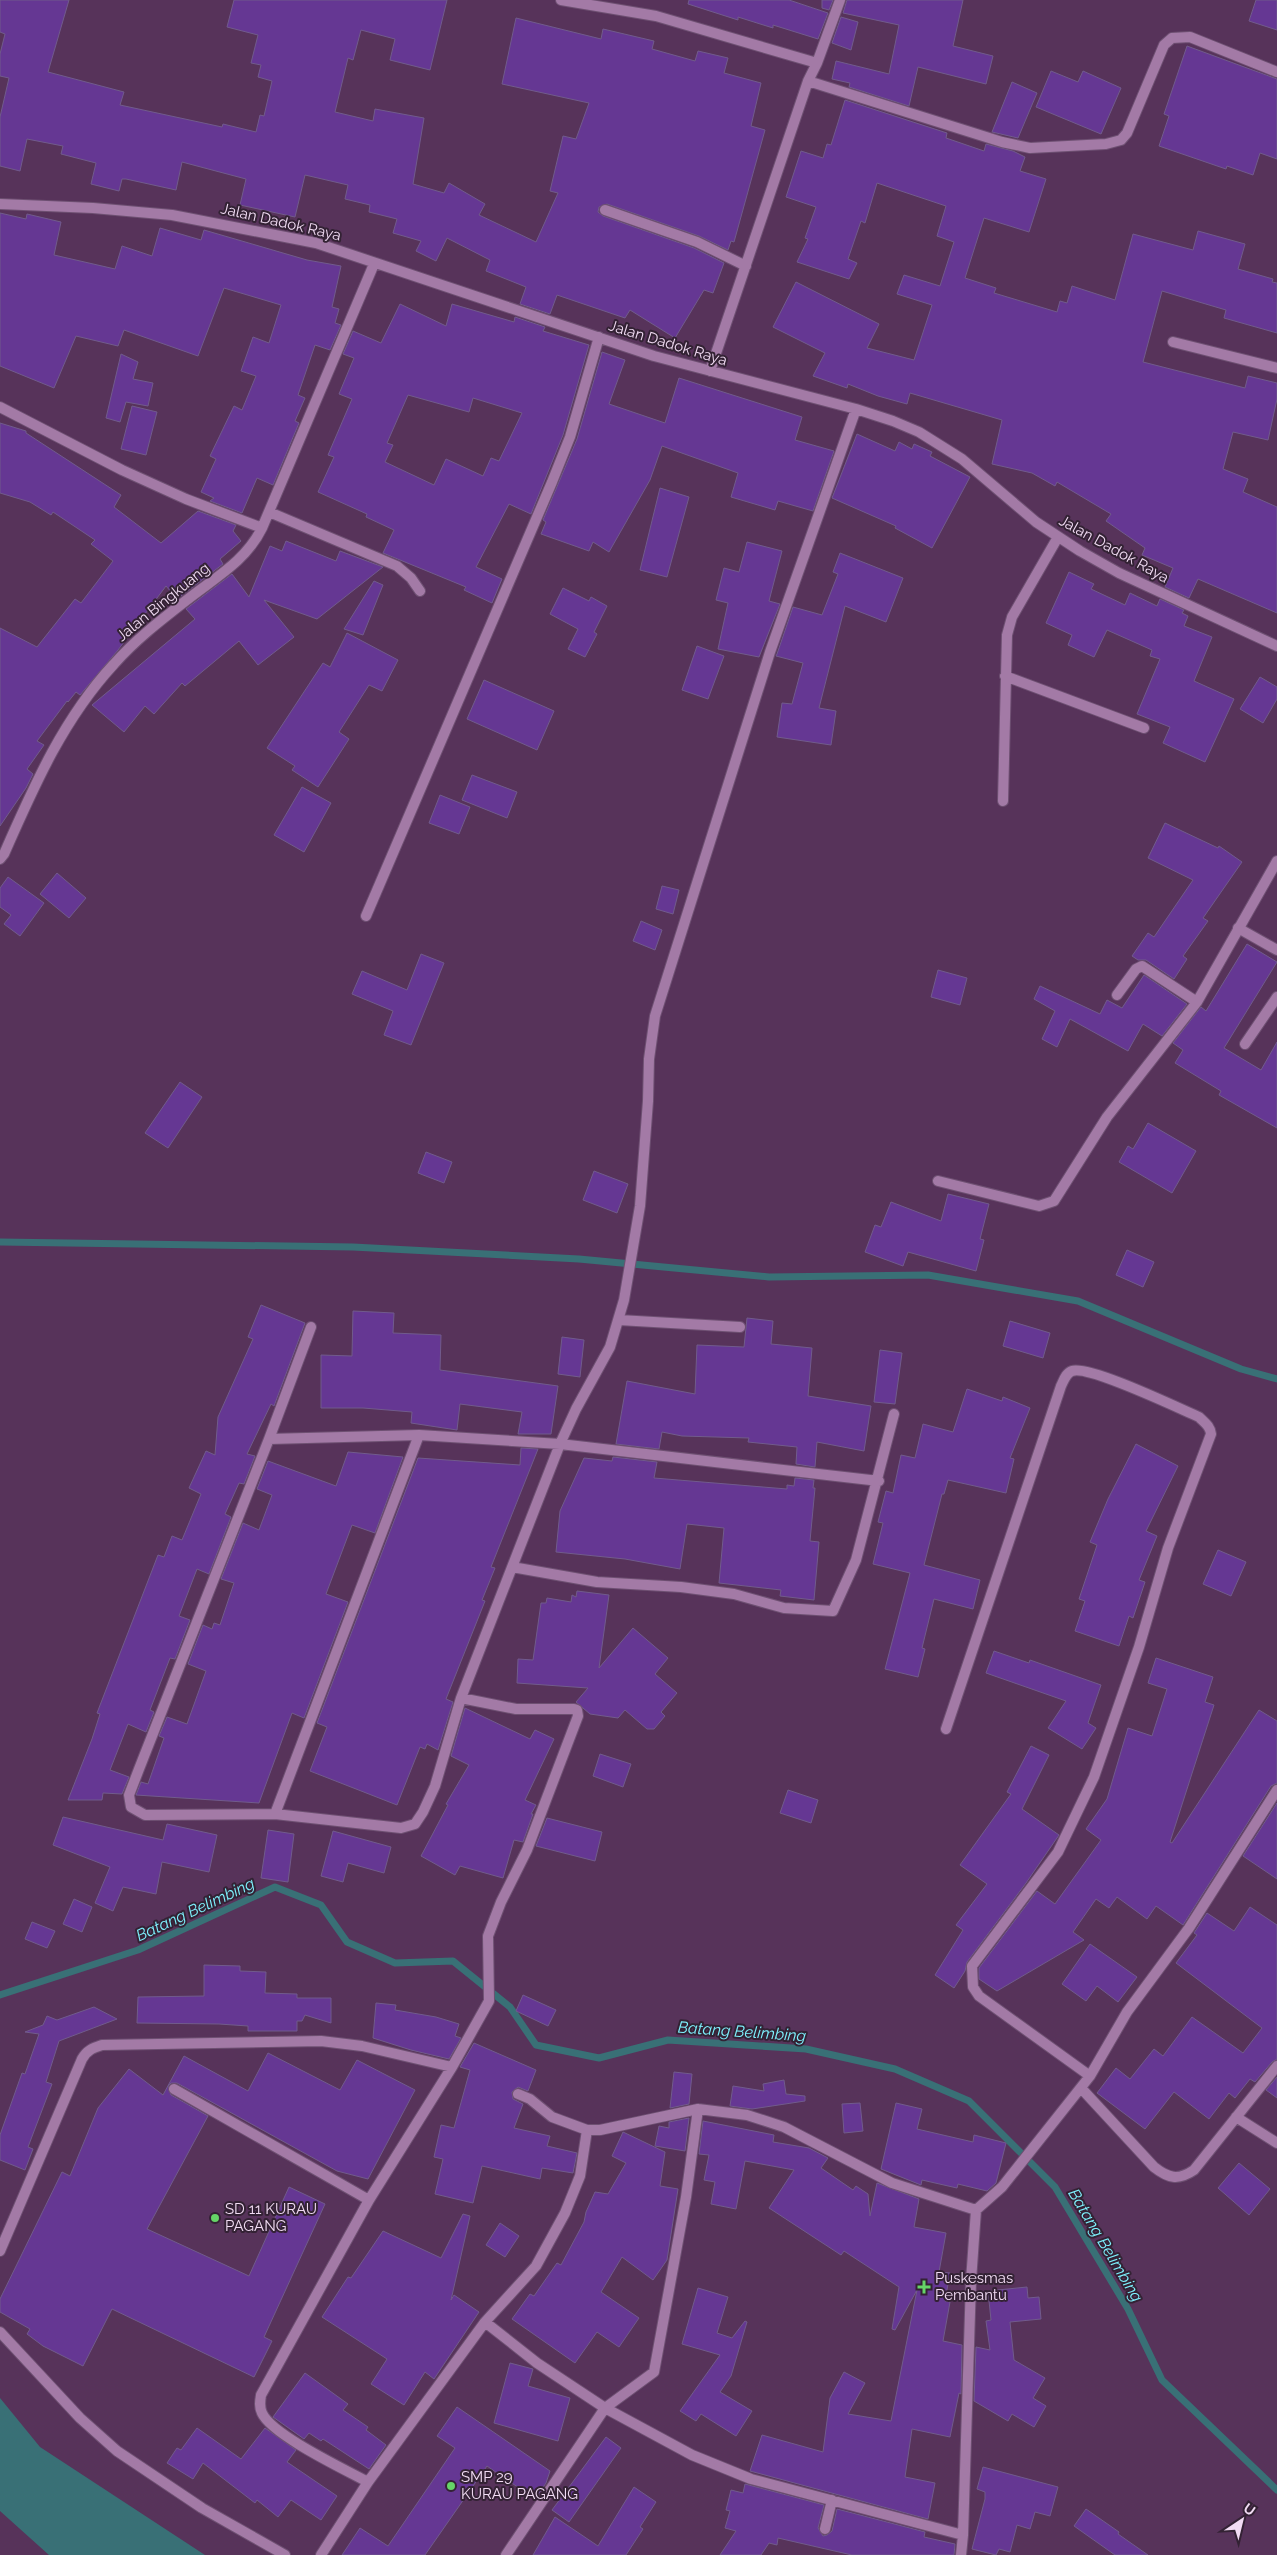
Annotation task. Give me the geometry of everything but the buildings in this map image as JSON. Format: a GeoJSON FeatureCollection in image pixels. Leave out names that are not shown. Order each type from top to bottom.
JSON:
{"type":"FeatureCollection","features":[{"type":"Feature","properties":{"kind":"street"},"geometry":{"type":"LineString","coordinates":[[561,0],[656,16],[817,63]]}},
{"type":"Feature","properties":{"kind":"street"},"geometry":{"type":"LineString","coordinates":[[710,371],[808,82],[840,0]]}},
{"type":"Feature","properties":{"kind":"street"},"geometry":{"type":"LineString","coordinates":[[808,82],[1002,142],[1030,148],[1106,144],[1121,140],[1128,133],[1159,54],[1164,45],[1172,38],[1190,37],[1277,72]]}},
{"type":"Feature","properties":{"kind":"street","name":"Jalan Dadok Raya"},"geometry":{"type":"LineString","coordinates":[[0,204],[93,208],[172,215],[316,242],[374,264],[654,356],[856,409],[893,422],[939,443],[962,459],[1036,522],[1120,573],[1277,646]]}},
{"type":"Feature","properties":{"kind":"street"},"geometry":{"type":"LineString","coordinates":[[605,210],[697,242],[746,266]]}},
{"type":"Feature","properties":{"kind":"street","name":"Jalan Bingkuang"},"geometry":{"type":"LineString","coordinates":[[0,859],[51,751],[89,694],[114,663],[152,627],[241,559],[256,539],[374,264]]}},
{"type":"Feature","properties":{"kind":"street"},"geometry":{"type":"LineString","coordinates":[[366,916],[552,482],[570,437],[599,338]]}},
{"type":"Feature","properties":{"kind":"street"},"geometry":{"type":"LineString","coordinates":[[1173,342],[1277,368]]}},
{"type":"Feature","properties":{"kind":"street"},"geometry":{"type":"LineString","coordinates":[[0,407],[122,470],[186,499],[262,528]]}},
{"type":"Feature","properties":{"kind":"street"},"geometry":{"type":"LineString","coordinates":[[311,1327],[269,1440],[139,1768],[129,1802],[130,1808],[145,1815],[275,1814],[401,1828],[415,1824],[423,1812],[435,1786],[460,1698],[560,1444],[576,1409],[610,1347],[619,1320],[640,1206],[648,1101],[649,1059],[655,1016],[770,652],[856,409]]}},
{"type":"Feature","properties":{"kind":"street"},"geometry":{"type":"LineString","coordinates":[[269,512],[397,566],[411,578],[420,591]]}},
{"type":"Feature","properties":{"kind":"street"},"geometry":{"type":"LineString","coordinates":[[1003,801],[1007,635],[1012,617],[1058,537]]}},
{"type":"Feature","properties":{"kind":"street"},"geometry":{"type":"LineString","coordinates":[[1005,676],[1144,728]]}},
{"type":"Feature","properties":{"kind":"street"},"geometry":{"type":"LineString","coordinates":[[938,1181],[1039,1206],[1050,1204],[1058,1196],[1107,1117],[1196,1002],[1277,861]]}},
{"type":"Feature","properties":{"kind":"street"},"geometry":{"type":"LineString","coordinates":[[1238,928],[1277,950]]}},
{"type":"Feature","properties":{"kind":"street"},"geometry":{"type":"LineString","coordinates":[[1117,995],[1136,968],[1142,966],[1196,1002]]}},
{"type":"Feature","properties":{"kind":"street"},"geometry":{"type":"LineString","coordinates":[[1245,1044],[1277,997]]}},
{"type":"Feature","properties":{"kind":"street"},"geometry":{"type":"LineString","coordinates":[[619,1320],[740,1327]]}},
{"type":"Feature","properties":{"kind":"street"},"geometry":{"type":"LineString","coordinates":[[946,1729],[1060,1386],[1067,1375],[1080,1370],[1099,1375],[1198,1417],[1210,1429],[1211,1434],[1168,1548],[1139,1647],[1094,1777],[1058,1852],[972,1966],[973,1987],[979,1996],[1090,2076]]}},
{"type":"Feature","properties":{"kind":"street"},"geometry":{"type":"LineString","coordinates":[[512,1567],[597,1582],[681,1587],[734,1594],[784,1608],[833,1611],[856,1560],[879,1481],[894,1414]]}},
{"type":"Feature","properties":{"kind":"street"},"geometry":{"type":"LineString","coordinates":[[275,1814],[419,1436]]}},
{"type":"Feature","properties":{"kind":"street"},"geometry":{"type":"LineString","coordinates":[[269,1440],[419,1436],[560,1444],[879,1481]]}},
{"type":"Feature","properties":{"kind":"street"},"geometry":{"type":"LineString","coordinates":[[368,2482],[278,2431],[262,2414],[259,2403],[266,2384],[369,2200],[452,2067],[489,2001],[488,1936],[501,1902],[527,1850],[572,1735],[578,1714],[574,1709],[516,1709],[460,1698]]}},
{"type":"Feature","properties":{"kind":"street"},"geometry":{"type":"LineString","coordinates":[[961,2555],[971,2282],[976,2210],[1002,2187],[1090,2076],[1126,2012],[1189,1928],[1277,1790]]}},
{"type":"Feature","properties":{"kind":"street"},"geometry":{"type":"LineString","coordinates":[[0,2252],[82,2059],[89,2049],[102,2045],[322,2041],[371,2048],[452,2067]]}},
{"type":"Feature","properties":{"kind":"street"},"geometry":{"type":"LineString","coordinates":[[1081,2088],[1146,2159],[1168,2177],[1180,2178],[1194,2170],[1277,2066]]}},
{"type":"Feature","properties":{"kind":"street"},"geometry":{"type":"LineString","coordinates":[[174,2089],[369,2200]]}},
{"type":"Feature","properties":{"kind":"street"},"geometry":{"type":"LineString","coordinates":[[518,2094],[530,2099],[552,2117],[587,2130],[600,2130],[698,2109],[747,2115],[784,2127],[892,2183],[976,2210]]}},
{"type":"Feature","properties":{"kind":"street"},"geometry":{"type":"LineString","coordinates":[[506,2555],[605,2408],[654,2372],[686,2198],[698,2109]]}},
{"type":"Feature","properties":{"kind":"street"},"geometry":{"type":"LineString","coordinates":[[1236,2117],[1277,2143]]}},
{"type":"Feature","properties":{"kind":"street"},"geometry":{"type":"LineString","coordinates":[[321,2555],[368,2482],[484,2322],[536,2266],[550,2243],[580,2176],[587,2130]]}},
{"type":"Feature","properties":{"kind":"street"},"geometry":{"type":"LineString","coordinates":[[484,2322],[537,2363],[605,2408],[692,2455],[721,2468],[751,2479],[963,2535]]}},
{"type":"Feature","properties":{"kind":"street"},"geometry":{"type":"LineString","coordinates":[[0,2332],[80,2418],[110,2446],[202,2508],[285,2555]]}},
{"type":"Feature","properties":{"kind":"street"},"geometry":{"type":"LineString","coordinates":[[825,2528],[832,2500]]}},
{"type":"Feature","properties":{"kind":"shaded area"},"geometry":{"type":"Polygon","coordinates":[[[0,2398],[40,2447],[205,2555],[49,2555],[0,2511],[0,2398]]]}},
{"type":"Feature","properties":{"kind":"waterway"},"geometry":{"type":"LineString","coordinates":[[0,1242],[353,1247],[579,1259],[769,1277],[928,1275],[1078,1301],[1241,1369],[1277,1379]]}},
{"type":"Feature","properties":{"kind":"waterway","name":"Batang Belimbing"},"geometry":{"type":"LineString","coordinates":[[0,1995],[138,1950],[275,1887],[321,1905],[347,1942],[395,1963],[453,1961],[510,2007],[536,2045],[599,2058],[668,2040],[806,2049],[895,2069],[969,2101],[1055,2187],[1128,2309],[1162,2380],[1277,2490]]}},
{"type":"Feature","properties":{"kind":"place","name":"SD 11 KURAU PAGANG"},"geometry":{"type":"Point","coordinates":[215,2218]}},
{"type":"Feature","properties":{"kind":"place","name":"Puskesmas Pembantu"},"geometry":{"type":"Point","coordinates":[924,2287]}},
{"type":"Feature","properties":{"kind":"place","name":"SMP 29 KURAU PAGANG"},"geometry":{"type":"Point","coordinates":[451,2486]}}]}
